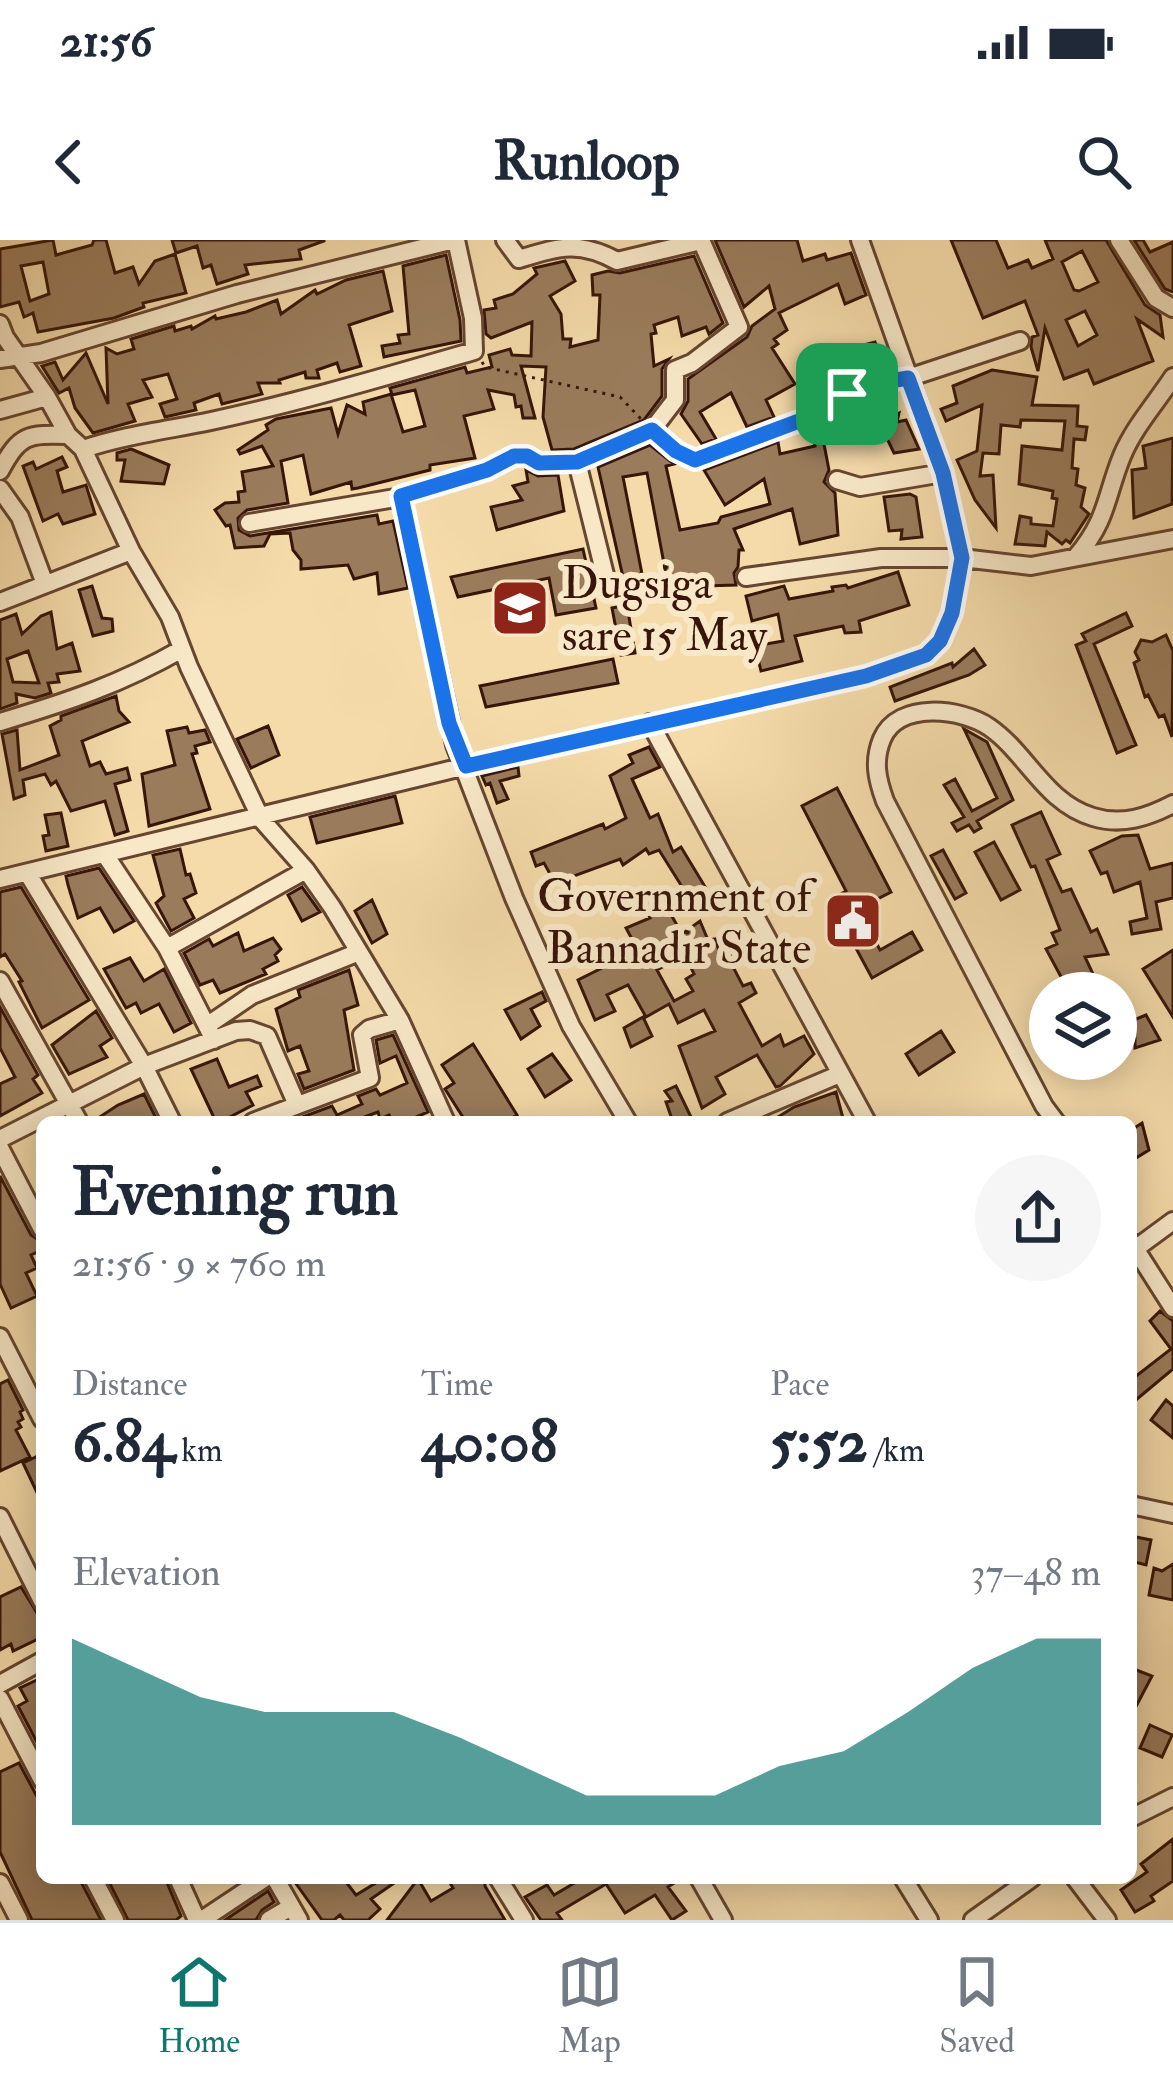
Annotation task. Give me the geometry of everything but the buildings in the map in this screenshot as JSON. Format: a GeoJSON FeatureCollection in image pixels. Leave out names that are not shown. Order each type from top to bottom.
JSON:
{"type":"FeatureCollection","features":[{"type":"Feature","properties":{"kind":"street"},"geometry":{"type":"LineString","coordinates":[[9,358],[455,240],[473,318],[474,351],[355,386],[207,422],[160,427],[83,449]]}},
{"type":"Feature","properties":{"kind":"street"},"geometry":{"type":"LineString","coordinates":[[248,523],[401,496],[487,470],[514,456],[539,463],[577,462],[652,430],[675,400],[673,373],[739,327],[701,240],[617,261],[597,248],[557,245],[519,259],[505,240]]}},
{"type":"Feature","properties":{"kind":"street"},"geometry":{"type":"LineString","coordinates":[[0,879],[466,766],[866,676],[926,655],[940,641],[952,613],[962,558],[943,473],[860,240]]}},
{"type":"Feature","properties":{"kind":"street"},"geometry":{"type":"LineString","coordinates":[[1119,240],[1156,298],[1173,308]]}},
{"type":"Feature","properties":{"kind":"street"},"geometry":{"type":"LineString","coordinates":[[0,324],[9,358],[47,397],[68,435],[83,449],[131,551],[170,617],[260,819],[306,870],[359,952],[400,1020],[443,1116]]}},
{"type":"Feature","properties":{"kind":"street"},"geometry":{"type":"LineString","coordinates":[[652,430],[695,460],[815,415],[872,384],[908,378],[1020,340]]}},
{"type":"Feature","properties":{"kind":"street"},"geometry":{"type":"LineString","coordinates":[[1076,557],[1097,532],[1121,459],[1136,431],[1173,377]]}},
{"type":"Feature","properties":{"kind":"street"},"geometry":{"type":"LineString","coordinates":[[0,410],[47,397]]}},
{"type":"Feature","properties":{"kind":"street"},"geometry":{"type":"LineString","coordinates":[[0,471],[24,437],[68,435]]}},
{"type":"Feature","properties":{"kind":"street"},"geometry":{"type":"LineString","coordinates":[[577,462],[609,591]]}},
{"type":"Feature","properties":{"kind":"street"},"geometry":{"type":"LineString","coordinates":[[837,480],[860,488],[943,473]]}},
{"type":"Feature","properties":{"kind":"street"},"geometry":{"type":"LineString","coordinates":[[0,489],[20,517],[45,584]]}},
{"type":"Feature","properties":{"kind":"street"},"geometry":{"type":"LineString","coordinates":[[401,496],[449,723],[514,898],[571,1026],[624,1116]]}},
{"type":"Feature","properties":{"kind":"street"},"geometry":{"type":"LineString","coordinates":[[746,577],[880,558],[962,558],[1031,566],[1173,539]]}},
{"type":"Feature","properties":{"kind":"street"},"geometry":{"type":"LineString","coordinates":[[0,602],[131,551]]}},
{"type":"Feature","properties":{"kind":"street"},"geometry":{"type":"LineString","coordinates":[[0,722],[92,695],[182,650]]}},
{"type":"Feature","properties":{"kind":"street"},"geometry":{"type":"LineString","coordinates":[[1052,1116],[885,801],[875,766],[884,733],[900,718],[914,713],[968,717],[989,727],[1030,773],[1078,812],[1111,821],[1131,820],[1173,804]]}},
{"type":"Feature","properties":{"kind":"street"},"geometry":{"type":"LineString","coordinates":[[650,723],[864,1116]]}},
{"type":"Feature","properties":{"kind":"street"},"geometry":{"type":"LineString","coordinates":[[106,856],[167,948],[212,1032]]}},
{"type":"Feature","properties":{"kind":"street"},"geometry":{"type":"LineString","coordinates":[[167,948],[306,870]]}},
{"type":"Feature","properties":{"kind":"street"},"geometry":{"type":"LineString","coordinates":[[28,874],[169,1116]]}},
{"type":"Feature","properties":{"kind":"street"},"geometry":{"type":"LineString","coordinates":[[0,981],[75,1114],[144,1066],[212,1032],[252,994],[359,952]]}},
{"type":"Feature","properties":{"kind":"street"},"geometry":{"type":"LineString","coordinates":[[269,1116],[370,1078],[362,1035],[400,1020]]}},
{"type":"Feature","properties":{"kind":"street"},"geometry":{"type":"LineString","coordinates":[[212,1032],[250,1030],[267,1036],[297,1105]]}},
{"type":"Feature","properties":{"kind":"street"},"geometry":{"type":"LineString","coordinates":[[741,1116],[840,1074]]}},
{"type":"Feature","properties":{"kind":"street"},"geometry":{"type":"LineString","coordinates":[[0,1138],[36,1126]]}},
{"type":"Feature","properties":{"kind":"street"},"geometry":{"type":"LineString","coordinates":[[0,1148],[36,1217]]}},
{"type":"Feature","properties":{"kind":"street"},"geometry":{"type":"LineString","coordinates":[[1137,1243],[1173,1221]]}},
{"type":"Feature","properties":{"kind":"street"},"geometry":{"type":"LineString","coordinates":[[1137,1251],[1173,1307]]}},
{"type":"Feature","properties":{"kind":"street"},"geometry":{"type":"LineString","coordinates":[[0,1337],[36,1407]]}},
{"type":"Feature","properties":{"kind":"street"},"geometry":{"type":"LineString","coordinates":[[1137,1505],[1173,1514]]}},
{"type":"Feature","properties":{"kind":"street"},"geometry":{"type":"LineString","coordinates":[[0,1517],[36,1589]]}},
{"type":"Feature","properties":{"kind":"street"},"geometry":{"type":"LineString","coordinates":[[0,1684],[36,1664]]}},
{"type":"Feature","properties":{"kind":"street"},"geometry":{"type":"LineString","coordinates":[[0,1699],[36,1768]]}},
{"type":"Feature","properties":{"kind":"street"},"geometry":{"type":"LineString","coordinates":[[1137,1815],[1173,1797]]}},
{"type":"Feature","properties":{"kind":"street"},"geometry":{"type":"LineString","coordinates":[[0,1883],[19,1920]]}},
{"type":"Feature","properties":{"kind":"street"},"geometry":{"type":"LineString","coordinates":[[96,1884],[115,1920]]}},
{"type":"Feature","properties":{"kind":"street"},"geometry":{"type":"LineString","coordinates":[[181,1884],[199,1920],[256,1884]]}},
{"type":"Feature","properties":{"kind":"street"},"geometry":{"type":"LineString","coordinates":[[268,1920],[295,1913],[278,1884]]}},
{"type":"Feature","properties":{"kind":"street"},"geometry":{"type":"LineString","coordinates":[[505,1884],[524,1920]]}},
{"type":"Feature","properties":{"kind":"street"},"geometry":{"type":"LineString","coordinates":[[702,1884],[723,1920]]}},
{"type":"Feature","properties":{"kind":"street"},"geometry":{"type":"LineString","coordinates":[[907,1884],[929,1920]]}},
{"type":"Feature","properties":{"kind":"street"},"geometry":{"type":"LineString","coordinates":[[973,1920],[1024,1884]]}},
{"type":"Feature","properties":{"kind":"street"},"geometry":{"type":"LineString","coordinates":[[1080,1884],[1107,1920]]}},
{"type":"Feature","properties":{"kind":"path"},"geometry":{"type":"LineString","coordinates":[[474,351],[484,367],[620,397],[652,430]]}},
{"type":"Feature","properties":{"kind":"place","name":"Dugsiga sare 15 May"},"geometry":{"type":"Point","coordinates":[520,608]}},
{"type":"Feature","properties":{"kind":"place","name":"Government of Bannadir State"},"geometry":{"type":"Point","coordinates":[853,921]}},
{"type":"Feature","properties":{"kind":"route"},"geometry":{"type":"LineString","coordinates":[[908,378],[943,473],[962,558],[952,613],[940,641],[926,655],[866,676],[466,766],[449,723],[401,496],[487,470],[514,456],[539,463],[577,462],[652,430],[695,460],[815,415],[847,394],[908,378]]}}]}
